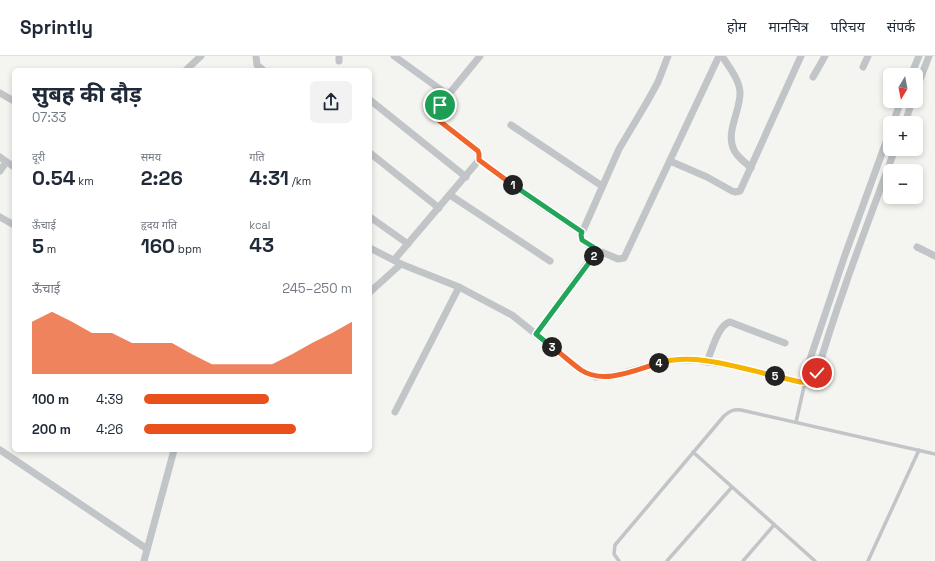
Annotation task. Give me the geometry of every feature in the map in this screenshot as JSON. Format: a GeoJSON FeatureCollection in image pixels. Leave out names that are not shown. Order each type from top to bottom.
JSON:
{"type":"FeatureCollection","features":[{"type":"Feature","properties":{"kind":"street"},"geometry":{"type":"LineString","coordinates":[[188,68],[201,56]]}},
{"type":"Feature","properties":{"kind":"street"},"geometry":{"type":"LineString","coordinates":[[256,56],[257,65],[261,68]]}},
{"type":"Feature","properties":{"kind":"street"},"geometry":{"type":"LineString","coordinates":[[394,56],[448,95]]}},
{"type":"Feature","properties":{"kind":"street"},"geometry":{"type":"LineString","coordinates":[[372,290],[398,262],[408,244],[479,160],[478,151],[437,119],[437,111],[440,105],[480,56]]}},
{"type":"Feature","properties":{"kind":"street"},"geometry":{"type":"LineString","coordinates":[[668,56],[653,91],[619,149],[581,235],[582,240],[598,250],[618,259],[624,258],[719,56]]}},
{"type":"Feature","properties":{"kind":"street"},"geometry":{"type":"LineString","coordinates":[[722,56],[735,76],[740,92],[732,135],[732,144],[738,156],[751,168]]}},
{"type":"Feature","properties":{"kind":"street"},"geometry":{"type":"LineString","coordinates":[[670,161],[735,192],[740,191],[801,56]]}},
{"type":"Feature","properties":{"kind":"street"},"geometry":{"type":"LineString","coordinates":[[813,77],[825,56]]}},
{"type":"Feature","properties":{"kind":"street"},"geometry":{"type":"LineString","coordinates":[[863,67],[868,56]]}},
{"type":"Feature","properties":{"kind":"street"},"geometry":{"type":"LineString","coordinates":[[914,68],[919,56]]}},
{"type":"Feature","properties":{"kind":"street"},"geometry":{"type":"LineString","coordinates":[[923,72],[929,56]]}},
{"type":"Feature","properties":{"kind":"street"},"geometry":{"type":"LineString","coordinates":[[0,93],[12,100]]}},
{"type":"Feature","properties":{"kind":"street"},"geometry":{"type":"LineString","coordinates":[[372,102],[466,177]]}},
{"type":"Feature","properties":{"kind":"street"},"geometry":{"type":"LineString","coordinates":[[510,124],[602,186]]}},
{"type":"Feature","properties":{"kind":"street"},"geometry":{"type":"LineString","coordinates":[[807,380],[806,371],[845,255],[883,150]]}},
{"type":"Feature","properties":{"kind":"street"},"geometry":{"type":"LineString","coordinates":[[372,155],[439,208]]}},
{"type":"Feature","properties":{"kind":"street"},"geometry":{"type":"LineString","coordinates":[[372,249],[398,262],[459,287],[512,315],[582,370],[596,376],[616,375],[669,360],[696,360],[728,365],[800,382],[807,380],[817,373],[825,344],[852,265],[892,156]]}},
{"type":"Feature","properties":{"kind":"street"},"geometry":{"type":"LineString","coordinates":[[0,157],[12,166]]}},
{"type":"Feature","properties":{"kind":"street"},"geometry":{"type":"LineString","coordinates":[[479,160],[525,194],[582,232]]}},
{"type":"Feature","properties":{"kind":"street"},"geometry":{"type":"LineString","coordinates":[[0,171],[6,162]]}},
{"type":"Feature","properties":{"kind":"street"},"geometry":{"type":"LineString","coordinates":[[450,196],[550,260]]}},
{"type":"Feature","properties":{"kind":"street"},"geometry":{"type":"LineString","coordinates":[[0,217],[12,224]]}},
{"type":"Feature","properties":{"kind":"street"},"geometry":{"type":"LineString","coordinates":[[372,218],[408,244]]}},
{"type":"Feature","properties":{"kind":"street"},"geometry":{"type":"LineString","coordinates":[[917,247],[935,256]]}},
{"type":"Feature","properties":{"kind":"street"},"geometry":{"type":"LineString","coordinates":[[536,334],[598,250]]}},
{"type":"Feature","properties":{"kind":"street"},"geometry":{"type":"LineString","coordinates":[[395,412],[459,287]]}},
{"type":"Feature","properties":{"kind":"street"},"geometry":{"type":"LineString","coordinates":[[707,362],[720,330],[725,323],[730,322],[785,343]]}},
{"type":"Feature","properties":{"kind":"street"},"geometry":{"type":"LineString","coordinates":[[0,450],[147,548]]}},
{"type":"Feature","properties":{"kind":"street"},"geometry":{"type":"LineString","coordinates":[[144,561],[173,452]]}},
{"type":"Feature","properties":{"kind":"lane"},"geometry":{"type":"LineString","coordinates":[[796,422],[807,380]]}},
{"type":"Feature","properties":{"kind":"lane"},"geometry":{"type":"LineString","coordinates":[[619,561],[614,554],[615,545],[724,416],[734,409],[935,454]]}},
{"type":"Feature","properties":{"kind":"lane"},"geometry":{"type":"LineString","coordinates":[[868,561],[919,450]]}},
{"type":"Feature","properties":{"kind":"lane"},"geometry":{"type":"LineString","coordinates":[[693,452],[812,560]]}},
{"type":"Feature","properties":{"kind":"lane"},"geometry":{"type":"LineString","coordinates":[[667,561],[732,487]]}},
{"type":"Feature","properties":{"kind":"lane"},"geometry":{"type":"LineString","coordinates":[[743,561],[774,524]]}},
{"type":"Feature","properties":{"kind":"route"},"geometry":{"type":"LineString","coordinates":[[440,105],[436,115],[437,119],[478,151],[479,160],[525,194],[582,232],[582,240],[598,250],[536,334],[582,370],[596,376],[616,375],[669,360],[696,360],[728,365],[800,382],[808,381],[809,377],[817,373]]}}]}
